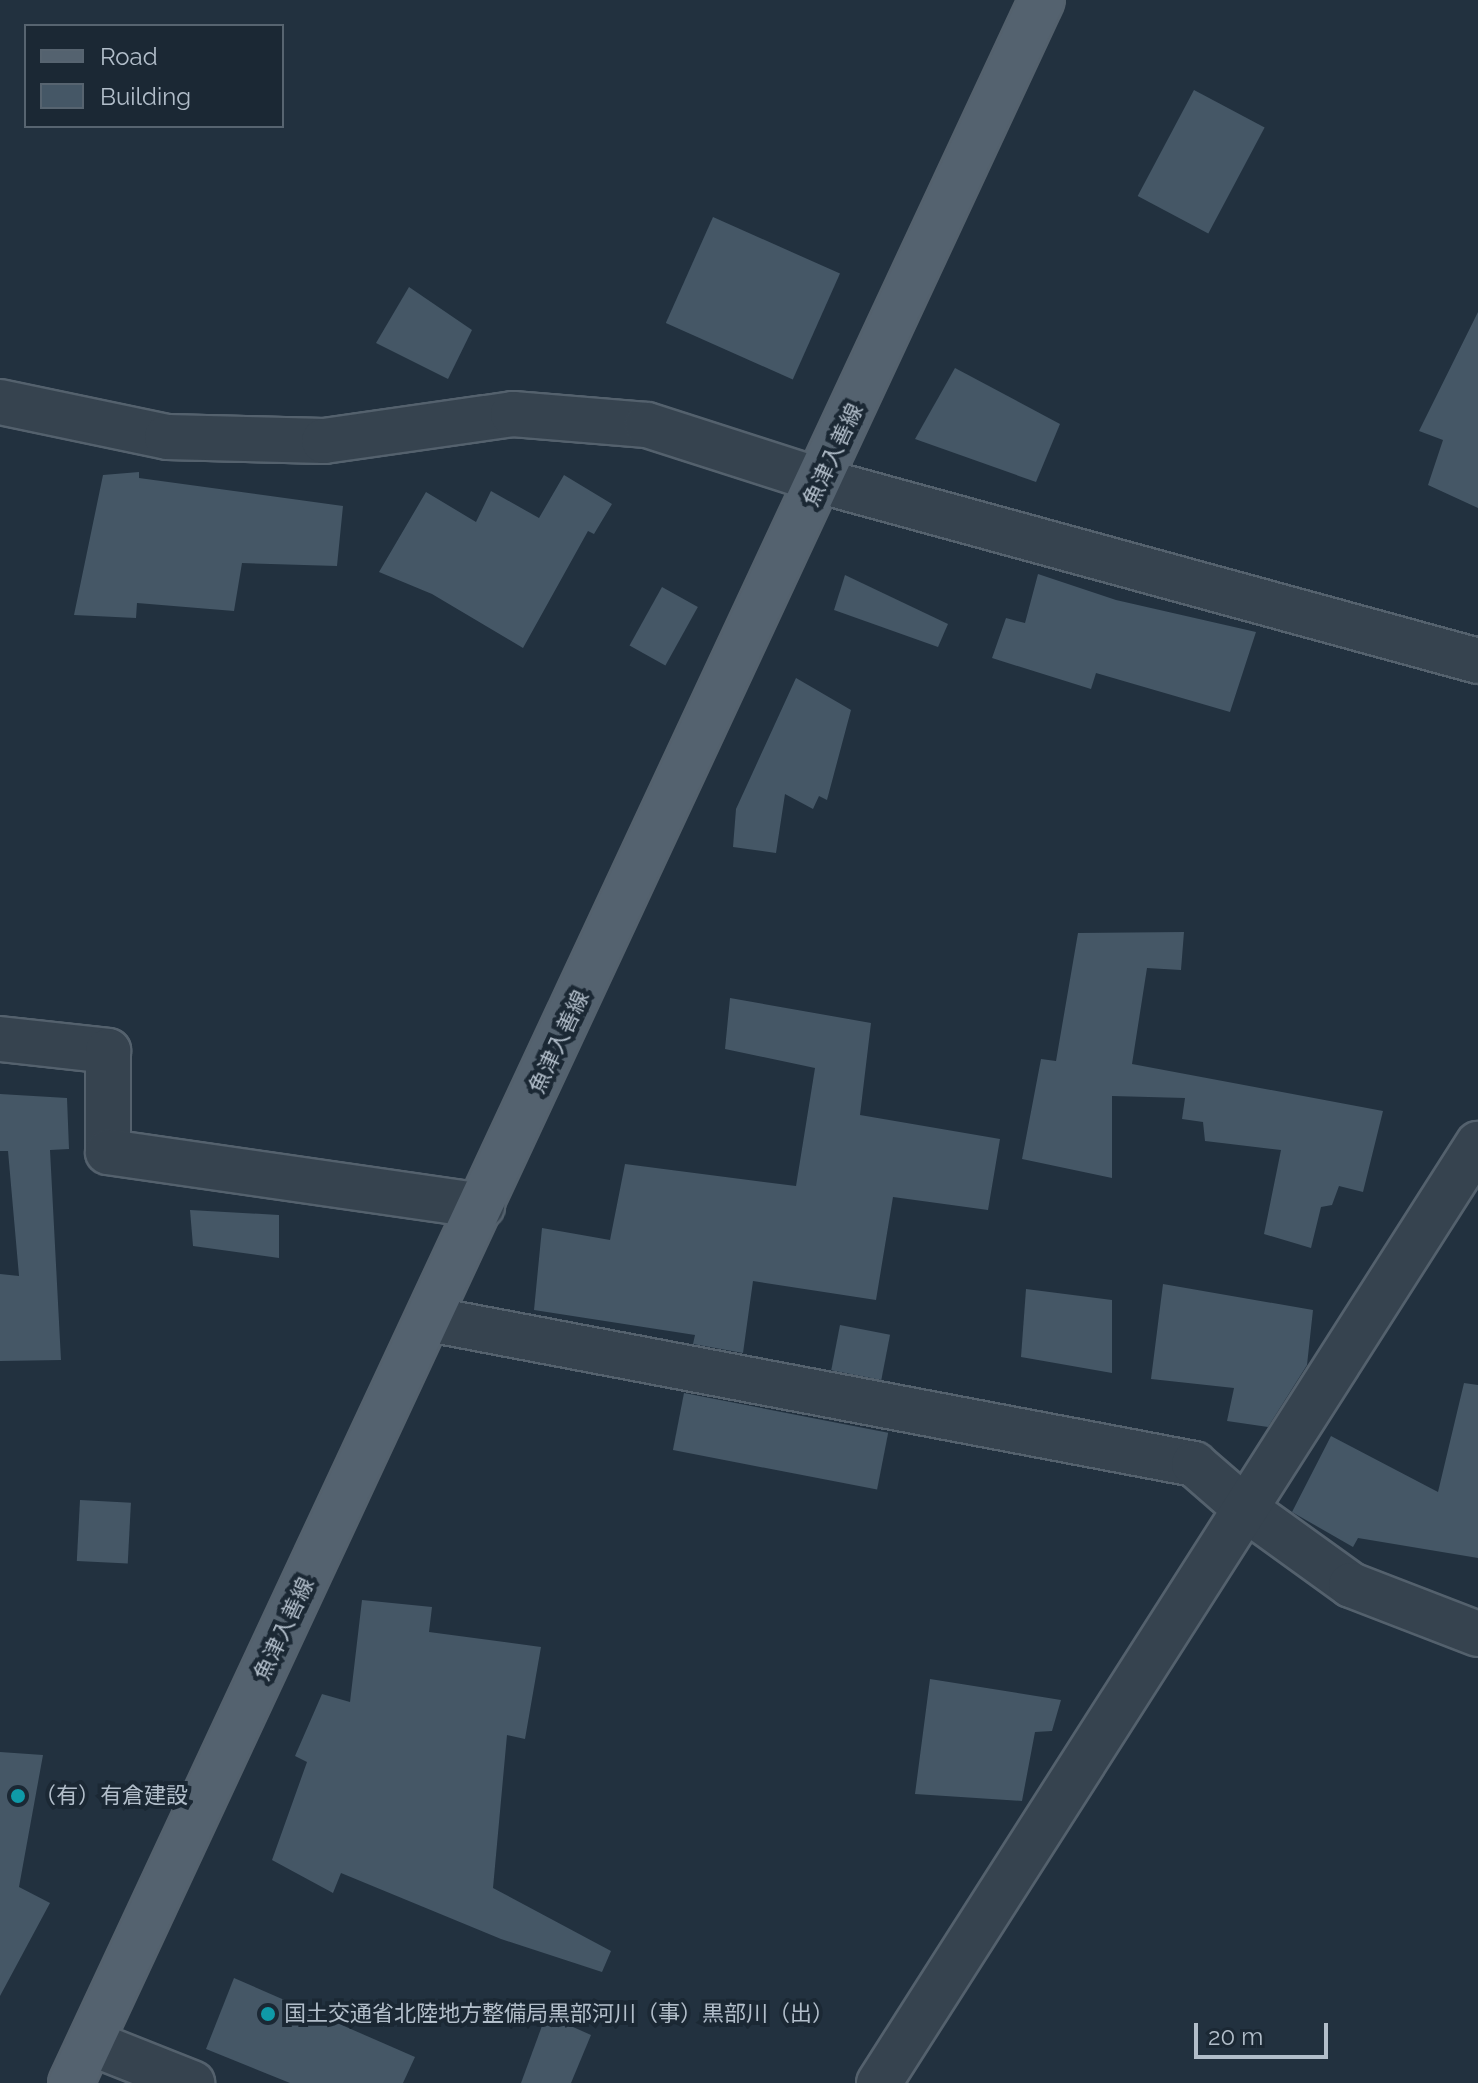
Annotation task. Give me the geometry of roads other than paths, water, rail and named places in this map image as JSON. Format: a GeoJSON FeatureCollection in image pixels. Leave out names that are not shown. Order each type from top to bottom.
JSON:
{"type":"FeatureCollection","features":[{"type":"Feature","properties":{"kind":"main road","name":"魚津入善線"},"geometry":{"type":"LineString","coordinates":[[71,2083],[821,481],[1042,0]]}},
{"type":"Feature","properties":{"kind":"street"},"geometry":{"type":"LineString","coordinates":[[0,402],[167,437],[324,441],[513,414],[647,425],[821,481],[1478,661]]}},
{"type":"Feature","properties":{"kind":"street"},"geometry":{"type":"LineString","coordinates":[[0,1039],[108,1051],[108,1152],[482,1206]]}},
{"type":"Feature","properties":{"kind":"street"},"geometry":{"type":"LineString","coordinates":[[879,2083],[1478,1144]]}},
{"type":"Feature","properties":{"kind":"street"},"geometry":{"type":"LineString","coordinates":[[429,1319],[1194,1464],[1247,1510],[1351,1585],[1478,1634]]}},
{"type":"Feature","properties":{"kind":"street"},"geometry":{"type":"LineString","coordinates":[[91,2043],[192,2083]]}},
{"type":"Feature","properties":{"kind":"place","name":"（有）有倉建設"},"geometry":{"type":"Point","coordinates":[18,1796]}},
{"type":"Feature","properties":{"kind":"place","name":"国土交通省北陸地方整備局黒部河川（事）黒部川（出）"},"geometry":{"type":"Point","coordinates":[268,2014]}}]}
